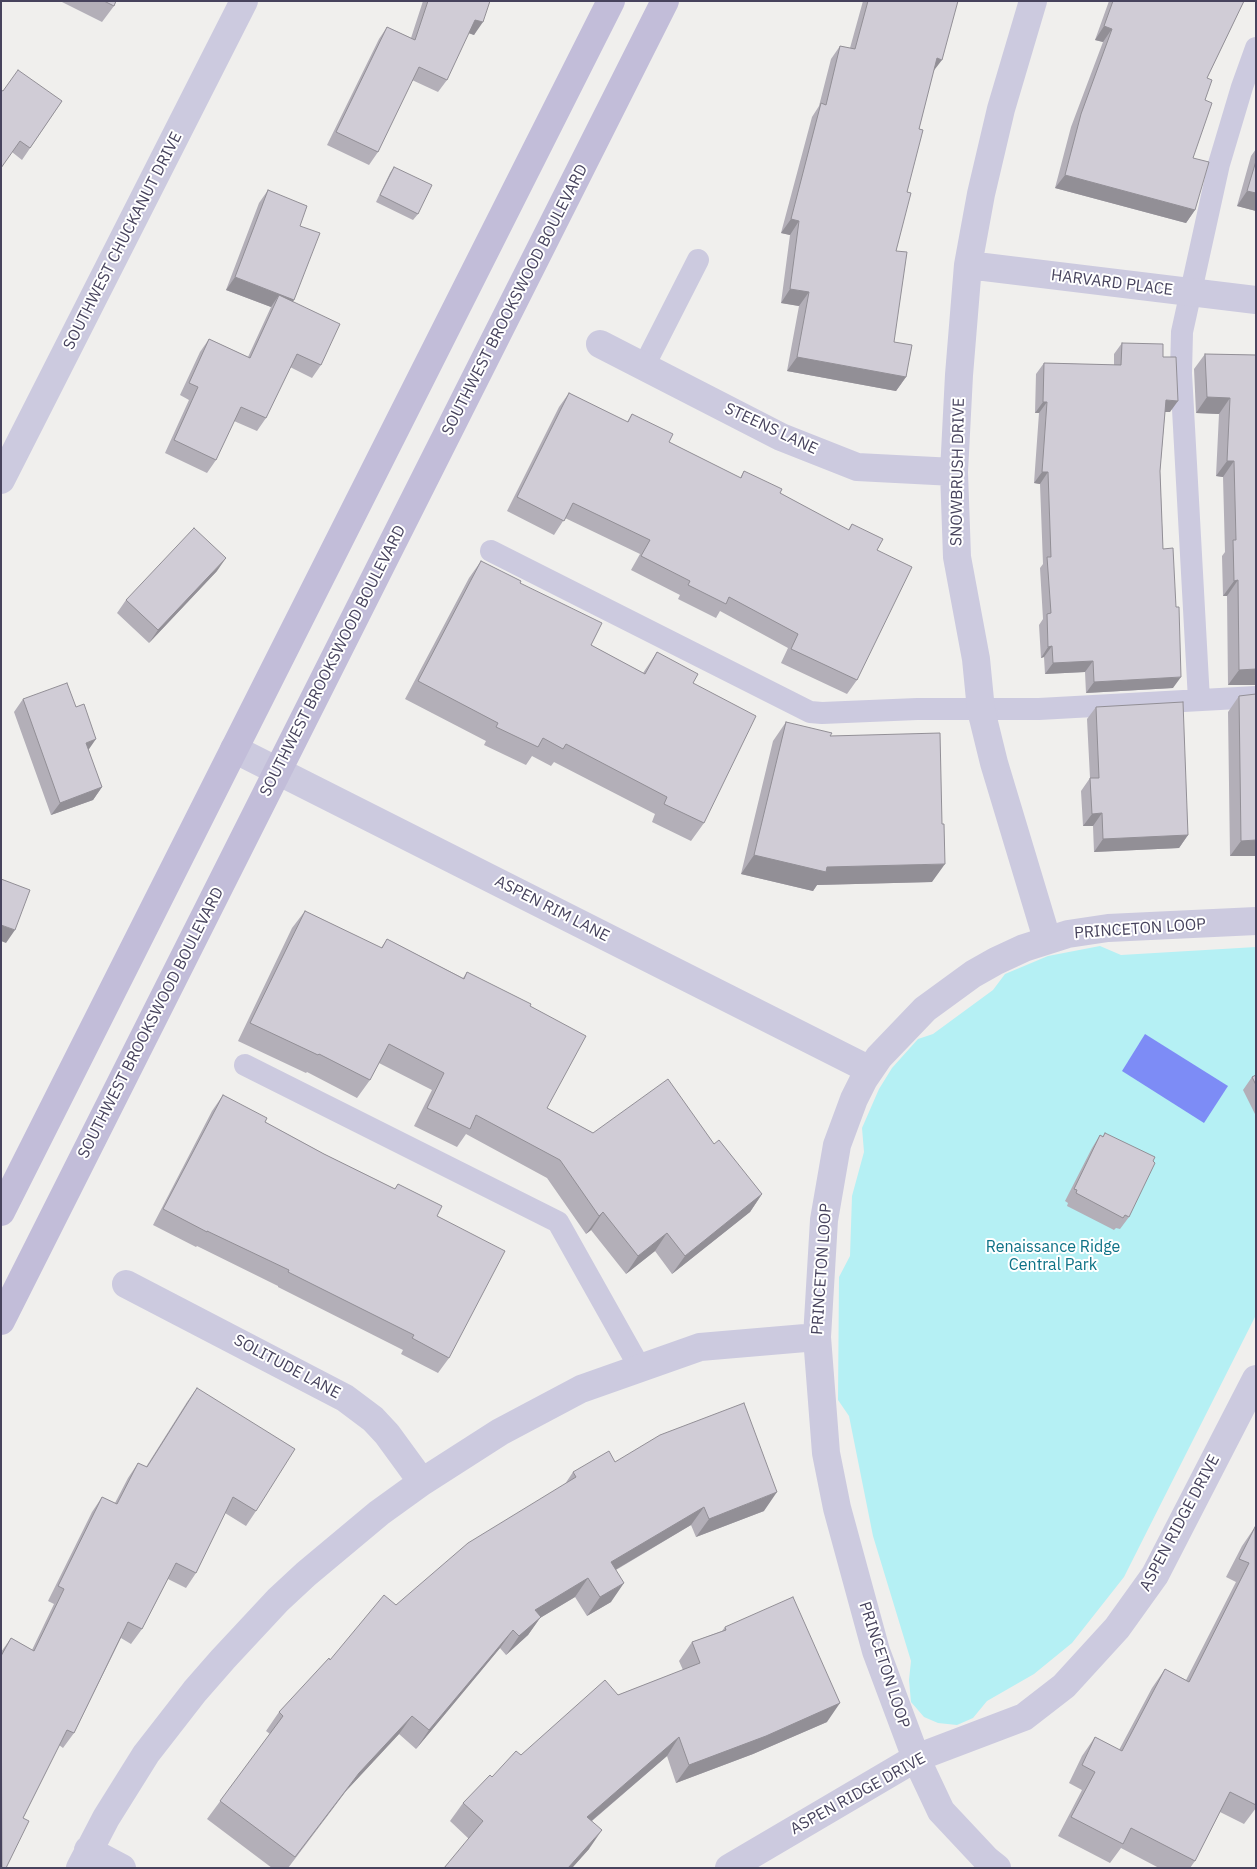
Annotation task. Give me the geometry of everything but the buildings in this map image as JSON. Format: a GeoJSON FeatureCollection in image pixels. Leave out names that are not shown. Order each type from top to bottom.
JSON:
{"type":"FeatureCollection","features":[{"type":"Feature","properties":{"kind":"main road"},"geometry":{"type":"LineString","coordinates":[[1,1212],[611,1]]}},
{"type":"Feature","properties":{"kind":"main road","name":"SOUTHWEST BROOKSWOOD BOULEVARD"},"geometry":{"type":"LineString","coordinates":[[1,1321],[665,1]]}},
{"type":"Feature","properties":{"kind":"street","name":"SOUTHWEST CHUCKANUT DRIVE"},"geometry":{"type":"LineString","coordinates":[[1,480],[244,1]]}},
{"type":"Feature","properties":{"kind":"street","name":"SNOWBRUSH DRIVE"},"geometry":{"type":"LineString","coordinates":[[1033,1],[1001,109],[980,194],[968,265],[959,375],[954,472],[957,557],[976,659],[981,710],[994,763],[1047,940]]}},
{"type":"Feature","properties":{"kind":"street","name":"HARVARD PLACE"},"geometry":{"type":"LineString","coordinates":[[968,265],[1256,300]]}},
{"type":"Feature","properties":{"kind":"street","name":"STEENS LANE"},"geometry":{"type":"LineString","coordinates":[[600,344],[781,438],[857,467],[954,472]]}},
{"type":"Feature","properties":{"kind":"street","name":"ASPEN RIM LANE"},"geometry":{"type":"LineString","coordinates":[[234,749],[870,1070]]}},
{"type":"Feature","properties":{"kind":"street","name":"PRINCETON LOOP"},"geometry":{"type":"LineString","coordinates":[[997,1868],[987,1860],[941,1811],[916,1758],[876,1651],[837,1508],[826,1453],[817,1337],[824,1220],[834,1157],[849,1109],[870,1070],[905,1028],[941,997],[973,974],[996,961],[1047,940],[1068,934],[1108,928],[1256,921]]}},
{"type":"Feature","properties":{"kind":"street","name":"SOLITUDE LANE"},"geometry":{"type":"LineString","coordinates":[[126,1284],[345,1398],[373,1420],[386,1434],[422,1482]]}},
{"type":"Feature","properties":{"kind":"street"},"geometry":{"type":"LineString","coordinates":[[122,1868],[84,1859],[126,1784],[146,1754],[195,1691],[250,1628],[278,1600],[344,1541],[422,1482],[500,1432],[581,1389],[700,1347],[817,1337]]}},
{"type":"Feature","properties":{"kind":"street","name":"ASPEN RIDGE DRIVE"},"geometry":{"type":"LineString","coordinates":[[729,1868],[916,1758],[1024,1717],[1064,1686],[1117,1628],[1155,1575],[1256,1379]]}},
{"type":"Feature","properties":{"kind":"lane"},"geometry":{"type":"LineString","coordinates":[[1199,700],[1181,373],[1182,332],[1189,292],[1219,164],[1237,102],[1256,48]]}},
{"type":"Feature","properties":{"kind":"lane"},"geometry":{"type":"LineString","coordinates":[[644,366],[698,260]]}},
{"type":"Feature","properties":{"kind":"lane"},"geometry":{"type":"LineString","coordinates":[[491,551],[810,712],[917,709],[1039,709],[1256,697]]}},
{"type":"Feature","properties":{"kind":"lane"},"geometry":{"type":"LineString","coordinates":[[245,1065],[558,1222],[640,1368]]}},
{"type":"Feature","properties":{"kind":"green space","name":"Renaissance Ridge Central Park"},"geometry":{"type":"Polygon","coordinates":[[[1100,946],[1121,955],[1256,947],[1256,1315],[1124,1577],[1072,1643],[1034,1674],[987,1701],[973,1718],[957,1725],[938,1723],[924,1717],[911,1702],[909,1680],[911,1661],[873,1536],[849,1416],[838,1400],[839,1277],[850,1256],[852,1196],[864,1152],[862,1128],[879,1089],[892,1068],[918,1039],[933,1034],[993,990],[1005,974],[1048,956],[1100,946]]]}},
{"type":"Feature","properties":{"kind":"water"},"geometry":{"type":"Polygon","coordinates":[[[1145,1034],[1228,1086],[1204,1123],[1122,1071],[1145,1034]]]}}]}
